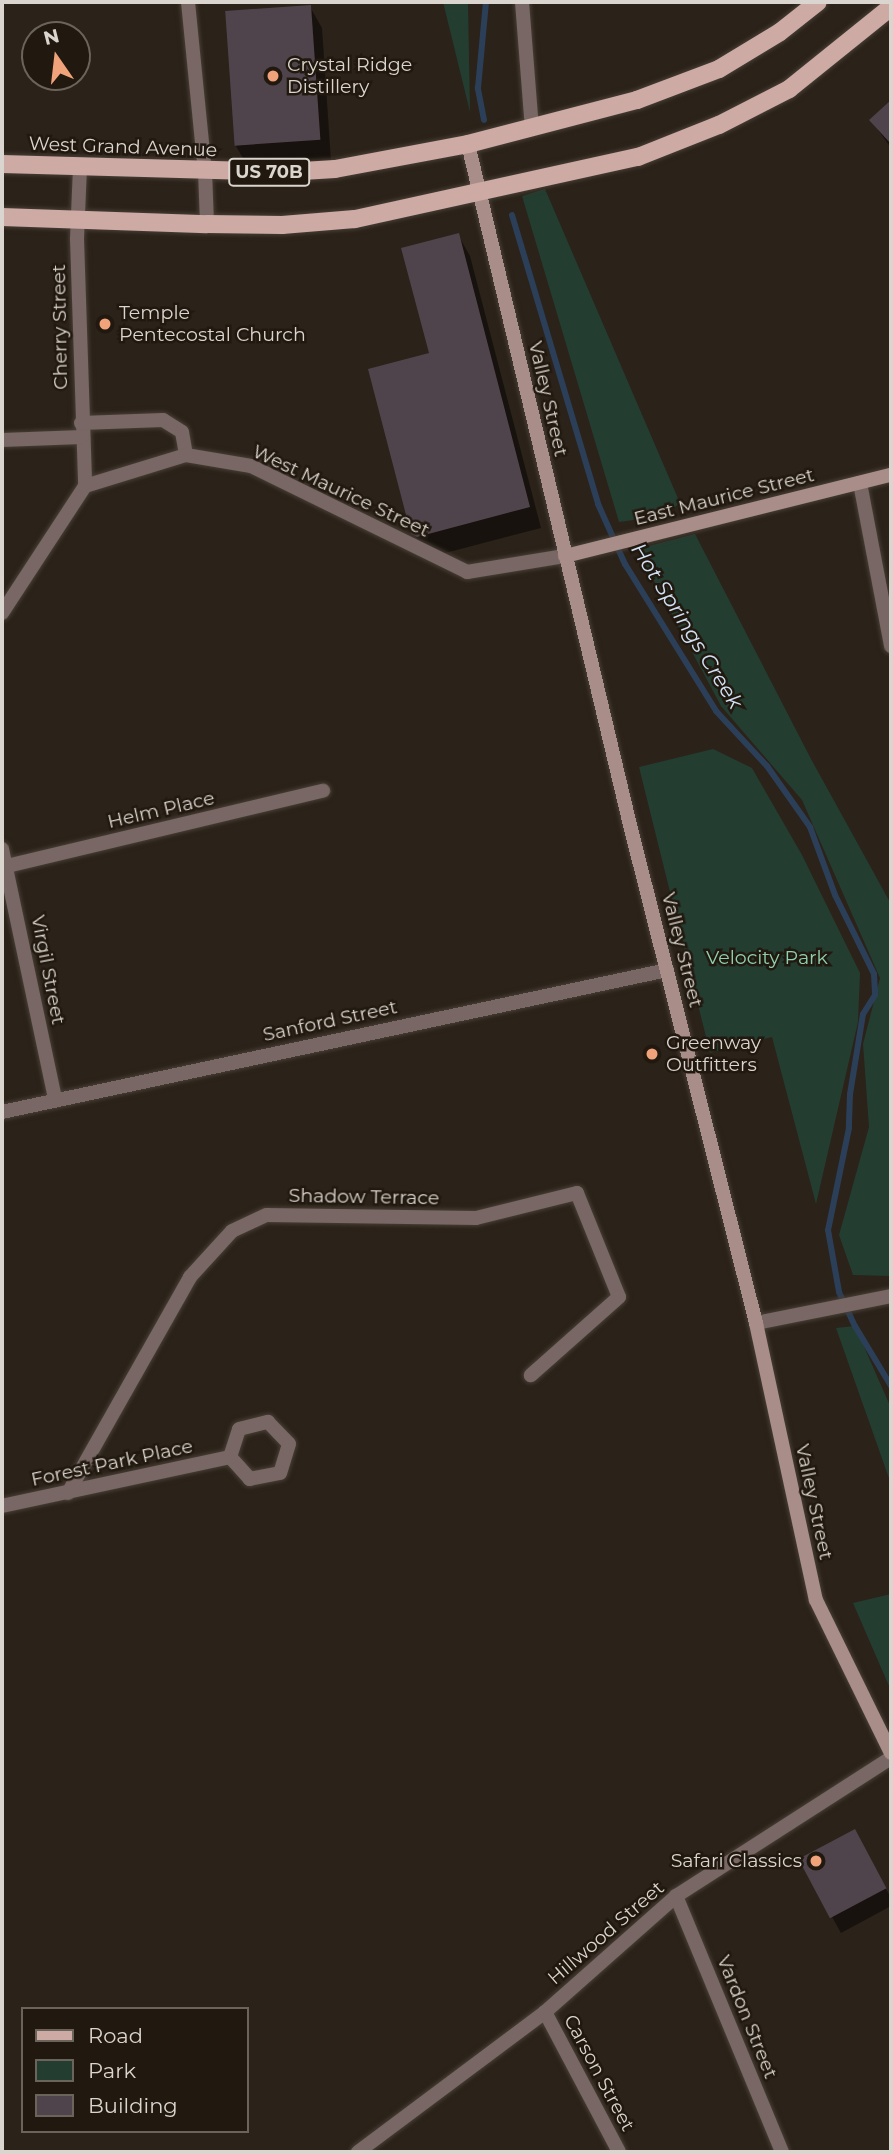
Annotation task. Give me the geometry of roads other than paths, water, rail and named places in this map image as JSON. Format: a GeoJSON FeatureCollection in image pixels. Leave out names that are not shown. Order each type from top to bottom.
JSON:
{"type":"FeatureCollection","features":[{"type":"Feature","properties":{"kind":"main road","name":"US 70B"},"geometry":{"type":"LineString","coordinates":[[532,128],[637,100],[719,69],[780,32],[818,2]]}},
{"type":"Feature","properties":{"kind":"main road"},"geometry":{"type":"LineString","coordinates":[[2,217],[282,225],[355,219],[481,194],[638,157],[719,125],[789,89],[891,7]]}},
{"type":"Feature","properties":{"kind":"main road","name":"West Grand Avenue"},"geometry":{"type":"LineString","coordinates":[[2,164],[205,171],[286,172],[335,169],[468,144],[532,128]]}},
{"type":"Feature","properties":{"kind":"street"},"geometry":{"type":"LineString","coordinates":[[188,2],[205,171],[207,224]]}},
{"type":"Feature","properties":{"kind":"street"},"geometry":{"type":"LineString","coordinates":[[522,2],[532,128]]}},
{"type":"Feature","properties":{"kind":"street","name":"Valley Street"},"geometry":{"type":"LineString","coordinates":[[468,144],[565,556],[756,1323],[816,1600],[891,1756]]}},
{"type":"Feature","properties":{"kind":"street","name":"Cherry Street"},"geometry":{"type":"LineString","coordinates":[[80,167],[77,220],[85,486]]}},
{"type":"Feature","properties":{"kind":"street"},"geometry":{"type":"LineString","coordinates":[[2,440],[163,420],[182,432],[186,455]]}},
{"type":"Feature","properties":{"kind":"street","name":"West Maurice Street"},"geometry":{"type":"LineString","coordinates":[[85,486],[186,455],[251,466],[467,572],[565,556]]}},
{"type":"Feature","properties":{"kind":"street","name":"East Maurice Street"},"geometry":{"type":"LineString","coordinates":[[565,556],[891,475]]}},
{"type":"Feature","properties":{"kind":"street"},"geometry":{"type":"LineString","coordinates":[[860,483],[891,646]]}},
{"type":"Feature","properties":{"kind":"street"},"geometry":{"type":"LineString","coordinates":[[2,613],[85,486]]}},
{"type":"Feature","properties":{"kind":"street","name":"Helm Place"},"geometry":{"type":"LineString","coordinates":[[7,866],[323,791]]}},
{"type":"Feature","properties":{"kind":"street","name":"Virgil Street"},"geometry":{"type":"LineString","coordinates":[[2,849],[55,1099]]}},
{"type":"Feature","properties":{"kind":"street","name":"Sanford Street"},"geometry":{"type":"LineString","coordinates":[[2,1112],[667,970]]}},
{"type":"Feature","properties":{"kind":"street","name":"Shadow Terrace"},"geometry":{"type":"LineString","coordinates":[[68,1493],[190,1277],[232,1231],[267,1215],[476,1218],[577,1193],[619,1297],[531,1375]]}},
{"type":"Feature","properties":{"kind":"street"},"geometry":{"type":"LineString","coordinates":[[756,1323],[891,1296]]}},
{"type":"Feature","properties":{"kind":"street"},"geometry":{"type":"LineString","coordinates":[[268,1422],[289,1444],[280,1473],[250,1479],[230,1457],[239,1429],[268,1422]]}},
{"type":"Feature","properties":{"kind":"street","name":"Forest Park Place"},"geometry":{"type":"LineString","coordinates":[[2,1506],[230,1457]]}},
{"type":"Feature","properties":{"kind":"street","name":"Hillwood Street"},"geometry":{"type":"LineString","coordinates":[[358,2152],[545,2012],[676,1896],[891,1756]]}},
{"type":"Feature","properties":{"kind":"street","name":"Vardon Street"},"geometry":{"type":"LineString","coordinates":[[676,1896],[782,2152]]}},
{"type":"Feature","properties":{"kind":"street","name":"Carson Street"},"geometry":{"type":"LineString","coordinates":[[545,2012],[619,2152]]}},
{"type":"Feature","properties":{"kind":"waterway","name":"Hot Springs Creek"},"geometry":{"type":"LineString","coordinates":[[484,120],[478,88],[486,2]]}},
{"type":"Feature","properties":{"kind":"waterway","name":"Hot Springs Creek"},"geometry":{"type":"LineString","coordinates":[[512,215],[598,504],[625,564],[716,711],[767,766],[810,827],[835,895],[874,974],[875,995],[863,1014],[850,1094],[849,1128],[828,1230],[839,1292],[855,1326],[891,1386]]}},
{"type":"Feature","properties":{"kind":"place","name":"Crystal Ridge Distillery"},"geometry":{"type":"Point","coordinates":[273,76]}},
{"type":"Feature","properties":{"kind":"place","name":"Temple Pentecostal Church"},"geometry":{"type":"Point","coordinates":[105,324]}},
{"type":"Feature","properties":{"kind":"place","name":"Greenway Outfitters"},"geometry":{"type":"Point","coordinates":[652,1054]}},
{"type":"Feature","properties":{"kind":"place","name":"Safari Classics"},"geometry":{"type":"Point","coordinates":[816,1861]}},
{"type":"Feature","properties":{"kind":"park label","name":"Velocity Park"},"geometry":{"type":"Point","coordinates":[767,958]}}]}
